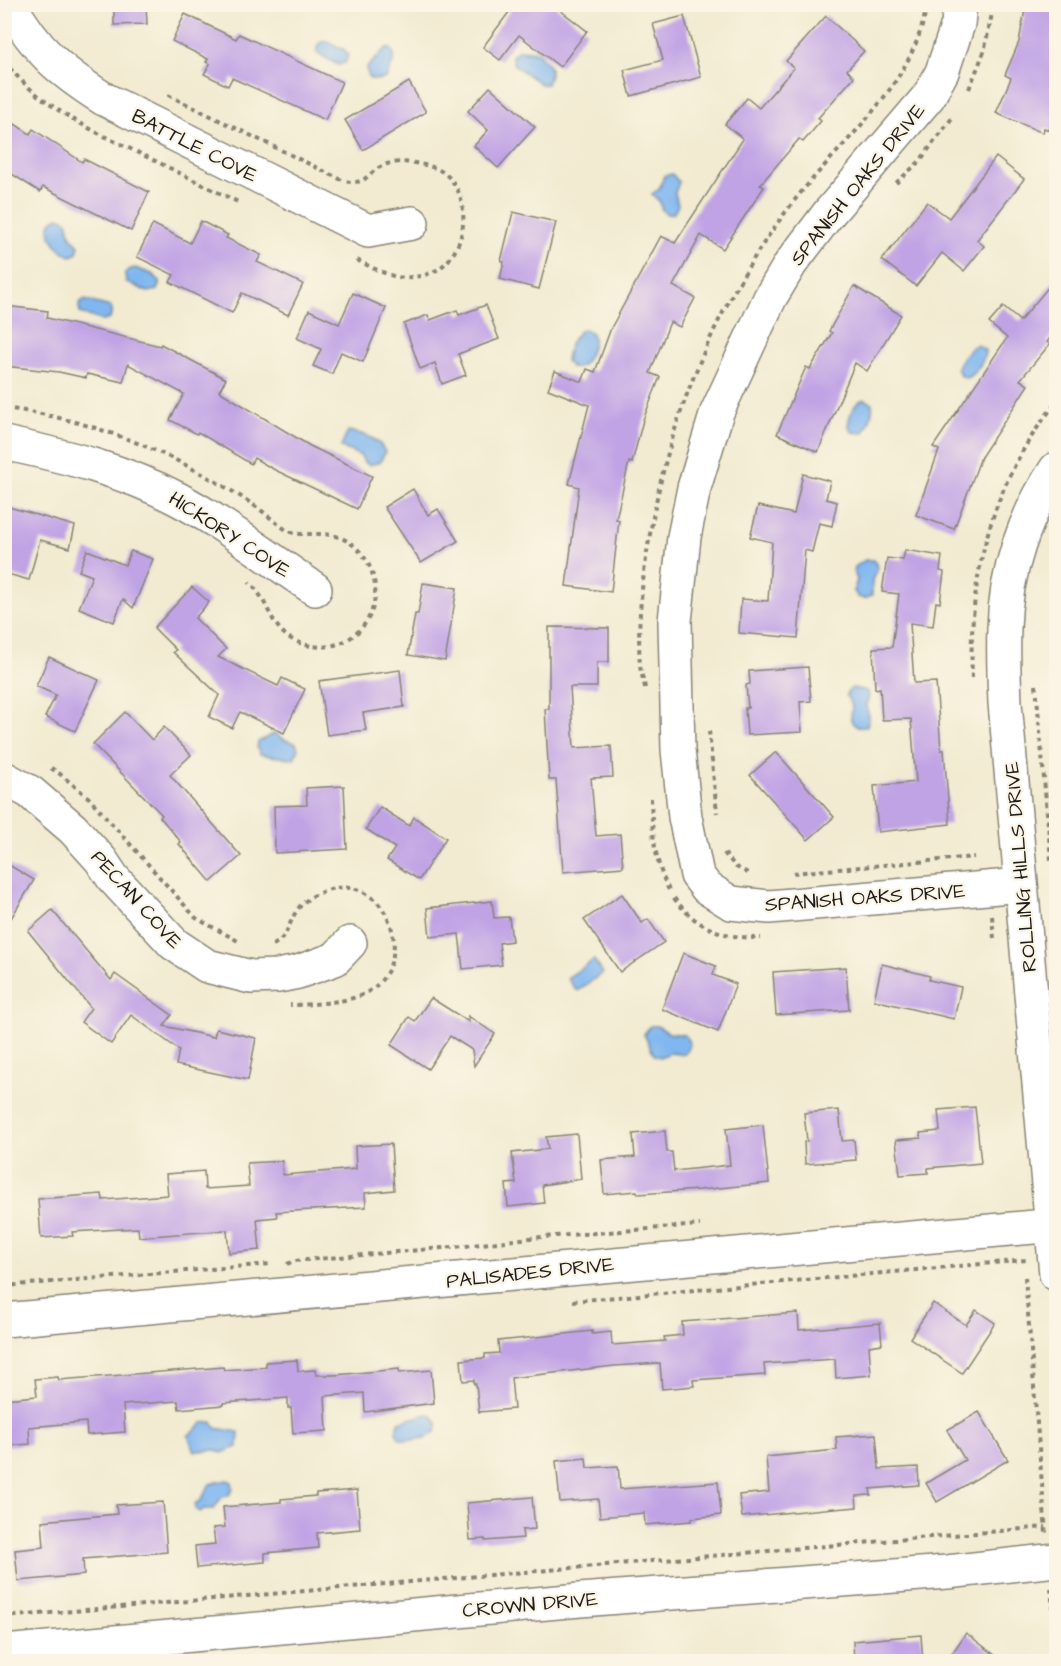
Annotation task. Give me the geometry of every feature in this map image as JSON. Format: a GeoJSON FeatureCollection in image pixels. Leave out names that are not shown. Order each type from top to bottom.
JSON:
{"type":"FeatureCollection","features":[{"type":"Feature","properties":{"kind":"street","name":"BATTLE COVE"},"geometry":{"type":"LineString","coordinates":[[10,4],[23,27],[53,63],[72,79],[104,99],[368,231],[412,223]]}},
{"type":"Feature","properties":{"kind":"street","name":"SPANISH OAKS DRIVE"},"geometry":{"type":"LineString","coordinates":[[960,4],[958,24],[945,63],[929,96],[829,213],[791,263],[770,298],[717,412],[694,488],[684,537],[675,621],[678,750],[685,817],[697,875],[707,888],[731,903],[769,907],[1021,885]]}},
{"type":"Feature","properties":{"kind":"street","name":"HICKORY COVE"},"geometry":{"type":"LineString","coordinates":[[4,444],[64,456],[122,473],[178,499],[315,590]]}},
{"type":"Feature","properties":{"kind":"street","name":"ROLLING HILLS DRIVE"},"geometry":{"type":"LineString","coordinates":[[1056,469],[1030,517],[1018,550],[1007,594],[1004,627],[1005,703],[1054,1225],[1056,1274]]}},
{"type":"Feature","properties":{"kind":"street","name":"PECAN COVE"},"geometry":{"type":"LineString","coordinates":[[4,778],[30,792],[73,829],[101,860],[113,878],[174,944],[207,966],[251,977],[278,976],[298,972],[335,959],[350,943]]}},
{"type":"Feature","properties":{"kind":"street","name":"PALISADES DRIVE"},"geometry":{"type":"LineString","coordinates":[[4,1320],[1054,1225]]}},
{"type":"Feature","properties":{"kind":"street","name":"CROWN DRIVE"},"geometry":{"type":"LineString","coordinates":[[4,1652],[580,1600],[947,1572],[1056,1560]]}},
{"type":"Feature","properties":{"kind":"path"},"geometry":{"type":"LineString","coordinates":[[645,692],[640,669],[640,615],[645,561],[662,471],[690,381],[739,282],[769,234],[829,159],[879,104],[899,77],[915,48],[924,22],[927,4]]}},
{"type":"Feature","properties":{"kind":"path"},"geometry":{"type":"LineString","coordinates":[[968,92],[984,52],[994,4]]}},
{"type":"Feature","properties":{"kind":"path"},"geometry":{"type":"LineString","coordinates":[[889,191],[920,162],[957,110]]}},
{"type":"Feature","properties":{"kind":"path"},"geometry":{"type":"LineString","coordinates":[[1035,675],[1051,862]]}},
{"type":"Feature","properties":{"kind":"path"},"geometry":{"type":"LineString","coordinates":[[709,730],[717,815]]}},
{"type":"Feature","properties":{"kind":"path"},"geometry":{"type":"LineString","coordinates":[[43,764],[60,774],[89,798],[196,918],[244,944]]}},
{"type":"Feature","properties":{"kind":"path"},"geometry":{"type":"LineString","coordinates":[[651,788],[654,845],[661,876],[683,910],[719,933],[739,938],[772,938]]}},
{"type":"Feature","properties":{"kind":"path"},"geometry":{"type":"LineString","coordinates":[[723,850],[726,857],[736,867],[760,875]]}},
{"type":"Feature","properties":{"kind":"path"},"geometry":{"type":"LineString","coordinates":[[784,874],[975,857]]}},
{"type":"Feature","properties":{"kind":"path"},"geometry":{"type":"LineString","coordinates":[[269,947],[285,937],[298,908],[312,896],[327,890],[346,887],[376,900],[393,928],[395,946],[391,966],[381,982],[366,994],[350,1000],[287,1005]]}},
{"type":"Feature","properties":{"kind":"path"},"geometry":{"type":"LineString","coordinates":[[981,920],[992,920]]}},
{"type":"Feature","properties":{"kind":"path"},"geometry":{"type":"LineString","coordinates":[[4,1286],[267,1264],[280,1266],[294,1261],[530,1238],[701,1225]]}},
{"type":"Feature","properties":{"kind":"path"},"geometry":{"type":"LineString","coordinates":[[4,1617],[1046,1527]]}},
{"type":"Feature","properties":{"kind":"water"},"geometry":{"type":"Polygon","coordinates":[[[327,41],[345,50],[348,56],[345,63],[338,65],[317,53],[319,44],[327,41]]]}},
{"type":"Feature","properties":{"kind":"water"},"geometry":{"type":"Polygon","coordinates":[[[386,48],[391,49],[394,56],[387,77],[381,80],[370,79],[366,69],[386,48]]]}},
{"type":"Feature","properties":{"kind":"water"},"geometry":{"type":"Polygon","coordinates":[[[519,50],[537,52],[550,66],[547,84],[541,84],[514,65],[512,56],[519,50]]]}},
{"type":"Feature","properties":{"kind":"water"},"geometry":{"type":"Polygon","coordinates":[[[672,174],[679,182],[675,193],[678,205],[674,213],[667,214],[652,194],[659,189],[664,176],[672,174]]]}},
{"type":"Feature","properties":{"kind":"water"},"geometry":{"type":"Polygon","coordinates":[[[58,217],[67,220],[71,237],[79,245],[77,253],[72,256],[61,250],[52,239],[50,226],[52,221],[58,217]]]}},
{"type":"Feature","properties":{"kind":"water"},"geometry":{"type":"Polygon","coordinates":[[[135,268],[154,275],[160,282],[157,290],[148,292],[126,282],[125,273],[135,268]]]}},
{"type":"Feature","properties":{"kind":"water"},"geometry":{"type":"Polygon","coordinates":[[[84,300],[111,307],[110,319],[103,321],[80,313],[79,305],[84,300]]]}},
{"type":"Feature","properties":{"kind":"water"},"geometry":{"type":"Polygon","coordinates":[[[584,329],[592,333],[593,344],[586,361],[577,368],[572,368],[566,361],[571,342],[584,329]]]}},
{"type":"Feature","properties":{"kind":"water"},"geometry":{"type":"Polygon","coordinates":[[[977,345],[985,350],[981,363],[976,371],[966,378],[962,377],[957,369],[958,366],[968,351],[977,345]]]}},
{"type":"Feature","properties":{"kind":"water"},"geometry":{"type":"Polygon","coordinates":[[[864,399],[872,403],[870,419],[863,433],[852,432],[848,425],[851,414],[857,403],[864,399]]]}},
{"type":"Feature","properties":{"kind":"water"},"geometry":{"type":"Polygon","coordinates":[[[348,431],[364,435],[378,443],[385,452],[380,462],[369,465],[361,456],[341,447],[348,431]]]}},
{"type":"Feature","properties":{"kind":"water"},"geometry":{"type":"Polygon","coordinates":[[[865,560],[874,560],[878,569],[872,580],[872,595],[865,599],[858,597],[854,591],[857,579],[854,573],[855,567],[865,560]]]}},
{"type":"Feature","properties":{"kind":"water"},"geometry":{"type":"Polygon","coordinates":[[[853,688],[866,691],[869,696],[866,705],[869,718],[867,726],[864,727],[856,726],[851,720],[852,706],[846,695],[853,688]]]}},
{"type":"Feature","properties":{"kind":"water"},"geometry":{"type":"Polygon","coordinates":[[[275,733],[283,739],[296,743],[298,750],[294,758],[260,754],[257,748],[258,742],[275,733]]]}},
{"type":"Feature","properties":{"kind":"water"},"geometry":{"type":"Polygon","coordinates":[[[594,960],[603,973],[577,991],[567,978],[594,960]]]}},
{"type":"Feature","properties":{"kind":"water"},"geometry":{"type":"Polygon","coordinates":[[[650,1026],[657,1026],[669,1033],[685,1035],[690,1044],[688,1050],[683,1054],[670,1053],[660,1057],[654,1055],[644,1034],[650,1026]]]}},
{"type":"Feature","properties":{"kind":"water"},"geometry":{"type":"Polygon","coordinates":[[[427,1414],[437,1422],[437,1428],[433,1434],[414,1440],[398,1437],[396,1431],[399,1422],[427,1414]]]}},
{"type":"Feature","properties":{"kind":"water"},"geometry":{"type":"Polygon","coordinates":[[[212,1422],[216,1428],[239,1432],[238,1447],[222,1453],[216,1450],[195,1451],[188,1436],[203,1423],[212,1422]]]}},
{"type":"Feature","properties":{"kind":"water"},"geometry":{"type":"Polygon","coordinates":[[[227,1480],[232,1482],[233,1489],[229,1495],[221,1498],[214,1509],[204,1509],[200,1512],[195,1509],[195,1504],[201,1500],[210,1484],[227,1480]]]}},
{"type":"Feature","properties":{"kind":"building"},"geometry":{"type":"Polygon","coordinates":[[[114,4],[146,4],[147,24],[114,25],[114,4]]]}},
{"type":"Feature","properties":{"kind":"building"},"geometry":{"type":"Polygon","coordinates":[[[515,4],[552,4],[587,31],[560,67],[519,35],[500,60],[483,47],[515,4]]]}},
{"type":"Feature","properties":{"kind":"building"},"geometry":{"type":"Polygon","coordinates":[[[1026,4],[1056,4],[1056,133],[1044,128],[1043,133],[996,113],[1011,78],[1005,75],[1019,42],[1026,4]]]}},
{"type":"Feature","properties":{"kind":"building"},"geometry":{"type":"Polygon","coordinates":[[[185,14],[236,39],[239,34],[342,82],[325,120],[232,78],[228,86],[204,74],[210,64],[206,62],[208,59],[172,41],[185,14]]]}},
{"type":"Feature","properties":{"kind":"building"},"geometry":{"type":"Polygon","coordinates":[[[684,16],[701,77],[631,96],[624,70],[663,60],[653,24],[684,16]]]}},
{"type":"Feature","properties":{"kind":"building"},"geometry":{"type":"Polygon","coordinates":[[[826,16],[864,51],[847,70],[854,77],[818,118],[821,121],[803,142],[799,139],[760,185],[764,187],[723,249],[701,235],[673,286],[695,298],[680,327],[670,322],[650,373],[660,377],[643,420],[632,463],[629,462],[616,519],[619,520],[611,592],[566,586],[579,487],[569,484],[589,405],[548,389],[555,371],[582,382],[587,369],[595,372],[611,328],[661,236],[675,243],[743,139],[725,124],[747,98],[759,108],[794,68],[786,61],[826,16]]]}},
{"type":"Feature","properties":{"kind":"building"},"geometry":{"type":"Polygon","coordinates":[[[409,82],[426,112],[363,150],[345,120],[409,82]]]}},
{"type":"Feature","properties":{"kind":"building"},"geometry":{"type":"Polygon","coordinates":[[[490,87],[535,127],[498,168],[474,146],[488,130],[468,111],[490,87]]]}},
{"type":"Feature","properties":{"kind":"building"},"geometry":{"type":"Polygon","coordinates":[[[4,117],[30,134],[33,129],[82,162],[84,159],[149,192],[131,231],[43,187],[40,192],[4,169],[4,117]]]}},
{"type":"Feature","properties":{"kind":"building"},"geometry":{"type":"Polygon","coordinates":[[[996,157],[1024,179],[977,240],[984,246],[964,271],[942,253],[916,286],[882,260],[927,202],[949,218],[996,157]]]}},
{"type":"Feature","properties":{"kind":"building"},"geometry":{"type":"Polygon","coordinates":[[[513,212],[556,222],[539,289],[500,279],[504,262],[501,261],[513,212]]]}},
{"type":"Feature","properties":{"kind":"building"},"geometry":{"type":"Polygon","coordinates":[[[201,221],[228,235],[226,238],[261,255],[257,262],[303,284],[288,315],[242,293],[232,313],[170,282],[174,275],[137,257],[153,224],[190,243],[201,221]]]}},
{"type":"Feature","properties":{"kind":"building"},"geometry":{"type":"Polygon","coordinates":[[[1056,278],[1056,330],[1047,342],[1050,344],[1020,380],[1028,385],[981,457],[954,529],[916,515],[939,450],[933,447],[1007,338],[989,323],[1003,307],[1020,321],[1056,278]]]}},
{"type":"Feature","properties":{"kind":"building"},"geometry":{"type":"Polygon","coordinates":[[[854,286],[901,315],[867,371],[855,363],[818,452],[777,434],[806,367],[810,369],[832,333],[829,331],[854,286]]]}},
{"type":"Feature","properties":{"kind":"building"},"geometry":{"type":"Polygon","coordinates":[[[353,293],[386,308],[363,362],[341,352],[332,374],[313,366],[321,349],[297,338],[309,310],[339,324],[353,293]]]}},
{"type":"Feature","properties":{"kind":"building"},"geometry":{"type":"Polygon","coordinates":[[[486,305],[499,339],[458,354],[466,375],[442,384],[435,363],[420,369],[404,324],[428,315],[430,320],[457,310],[459,315],[486,305]]]}},
{"type":"Feature","properties":{"kind":"building"},"geometry":{"type":"Polygon","coordinates":[[[4,306],[48,311],[47,318],[160,346],[161,344],[226,379],[219,391],[310,446],[372,476],[357,509],[254,458],[251,464],[198,432],[197,434],[170,420],[184,394],[128,364],[123,382],[87,374],[86,378],[59,372],[4,366],[4,306]]]}},
{"type":"Feature","properties":{"kind":"building"},"geometry":{"type":"Polygon","coordinates":[[[803,474],[830,481],[826,499],[837,502],[832,526],[819,523],[812,552],[805,550],[798,638],[739,633],[741,599],[768,601],[772,542],[750,537],[758,506],[794,514],[803,474]]]}},
{"type":"Feature","properties":{"kind":"building"},"geometry":{"type":"Polygon","coordinates":[[[413,489],[428,515],[438,509],[458,541],[421,563],[384,507],[413,489]]]}},
{"type":"Feature","properties":{"kind":"building"},"geometry":{"type":"Polygon","coordinates":[[[9,507],[75,526],[70,548],[40,540],[29,580],[4,573],[4,525],[9,507]]]}},
{"type":"Feature","properties":{"kind":"building"},"geometry":{"type":"Polygon","coordinates":[[[87,550],[125,565],[131,551],[153,559],[133,608],[123,599],[114,622],[79,608],[92,576],[79,571],[87,550]]]}},
{"type":"Feature","properties":{"kind":"building"},"geometry":{"type":"Polygon","coordinates":[[[905,550],[942,556],[940,571],[944,572],[940,603],[936,602],[933,626],[910,623],[914,683],[936,682],[950,824],[878,832],[874,786],[916,782],[911,719],[882,720],[880,688],[875,689],[873,648],[892,647],[899,594],[882,592],[887,558],[903,560],[905,550]]]}},
{"type":"Feature","properties":{"kind":"building"},"geometry":{"type":"Polygon","coordinates":[[[423,583],[457,588],[445,661],[408,655],[423,583]]]}},
{"type":"Feature","properties":{"kind":"building"},"geometry":{"type":"Polygon","coordinates":[[[192,587],[209,602],[195,618],[226,649],[218,657],[278,686],[282,678],[305,689],[284,733],[240,712],[232,728],[209,717],[219,695],[173,652],[176,650],[154,628],[192,587]]]}},
{"type":"Feature","properties":{"kind":"building"},"geometry":{"type":"Polygon","coordinates":[[[549,627],[609,628],[609,662],[597,662],[597,687],[570,687],[574,748],[611,746],[613,777],[591,778],[596,836],[620,834],[623,867],[563,872],[556,780],[549,780],[545,709],[549,709],[549,627]]]}},
{"type":"Feature","properties":{"kind":"building"},"geometry":{"type":"Polygon","coordinates":[[[49,657],[99,680],[75,731],[45,717],[56,695],[36,686],[49,657]]]}},
{"type":"Feature","properties":{"kind":"building"},"geometry":{"type":"Polygon","coordinates":[[[808,667],[811,701],[800,702],[802,732],[747,735],[745,708],[748,708],[746,685],[750,684],[749,671],[808,667]]]}},
{"type":"Feature","properties":{"kind":"building"},"geometry":{"type":"Polygon","coordinates":[[[400,670],[404,707],[363,713],[366,730],[327,735],[319,681],[400,670]]]}},
{"type":"Feature","properties":{"kind":"building"},"geometry":{"type":"Polygon","coordinates":[[[125,712],[152,740],[164,727],[191,755],[170,775],[241,856],[211,882],[179,844],[181,842],[160,817],[162,815],[93,744],[125,712]]]}},
{"type":"Feature","properties":{"kind":"building"},"geometry":{"type":"Polygon","coordinates":[[[776,752],[834,817],[808,840],[750,775],[776,752]]]}},
{"type":"Feature","properties":{"kind":"building"},"geometry":{"type":"Polygon","coordinates":[[[344,786],[347,849],[275,853],[274,806],[307,805],[306,788],[344,786]]]}},
{"type":"Feature","properties":{"kind":"building"},"geometry":{"type":"Polygon","coordinates":[[[380,807],[409,826],[414,817],[446,838],[419,880],[387,860],[395,848],[366,829],[380,807]]]}},
{"type":"Feature","properties":{"kind":"building"},"geometry":{"type":"Polygon","coordinates":[[[4,862],[34,880],[4,930],[4,862]]]}},
{"type":"Feature","properties":{"kind":"building"},"geometry":{"type":"Polygon","coordinates":[[[622,894],[642,923],[648,919],[664,942],[620,972],[584,920],[622,894]]]}},
{"type":"Feature","properties":{"kind":"building"},"geometry":{"type":"Polygon","coordinates":[[[492,901],[494,918],[509,917],[512,941],[499,943],[502,965],[463,969],[459,934],[430,937],[427,908],[492,901]]]}},
{"type":"Feature","properties":{"kind":"building"},"geometry":{"type":"Polygon","coordinates":[[[52,910],[111,980],[115,974],[172,1015],[164,1026],[214,1037],[216,1029],[256,1038],[248,1080],[176,1065],[179,1050],[131,1015],[111,1044],[81,1022],[91,1008],[28,931],[52,910]]]}},
{"type":"Feature","properties":{"kind":"building"},"geometry":{"type":"Polygon","coordinates":[[[683,953],[716,966],[713,975],[736,984],[718,1032],[662,1009],[683,953]]]}},
{"type":"Feature","properties":{"kind":"building"},"geometry":{"type":"Polygon","coordinates":[[[882,964],[930,976],[929,980],[961,987],[954,1019],[874,1000],[882,964]]]}},
{"type":"Feature","properties":{"kind":"building"},"geometry":{"type":"Polygon","coordinates":[[[846,967],[849,1010],[776,1015],[773,972],[846,967]]]}},
{"type":"Feature","properties":{"kind":"building"},"geometry":{"type":"Polygon","coordinates":[[[431,998],[469,1022],[468,1016],[495,1034],[474,1066],[472,1050],[450,1036],[428,1069],[391,1045],[409,1017],[415,1021],[431,998]]]}},
{"type":"Feature","properties":{"kind":"building"},"geometry":{"type":"Polygon","coordinates":[[[975,1107],[981,1163],[928,1168],[928,1173],[900,1175],[896,1140],[921,1138],[920,1133],[940,1131],[938,1110],[975,1107]]]}},
{"type":"Feature","properties":{"kind":"building"},"geometry":{"type":"Polygon","coordinates":[[[839,1110],[842,1141],[854,1140],[856,1160],[805,1164],[804,1142],[807,1141],[804,1113],[839,1110]]]}},
{"type":"Feature","properties":{"kind":"building"},"geometry":{"type":"Polygon","coordinates":[[[763,1125],[769,1183],[699,1190],[604,1194],[601,1160],[635,1157],[633,1134],[665,1131],[667,1152],[672,1152],[674,1171],[730,1165],[726,1129],[763,1125]]]}},
{"type":"Feature","properties":{"kind":"building"},"geometry":{"type":"Polygon","coordinates":[[[577,1134],[581,1179],[542,1185],[544,1203],[508,1207],[506,1184],[516,1183],[512,1153],[548,1149],[546,1137],[577,1134]]]}},
{"type":"Feature","properties":{"kind":"building"},"geometry":{"type":"Polygon","coordinates":[[[391,1144],[394,1190],[365,1193],[366,1207],[276,1212],[277,1217],[257,1219],[260,1250],[229,1253],[227,1230],[139,1237],[138,1228],[72,1232],[73,1236],[41,1238],[38,1199],[102,1194],[103,1200],[168,1195],[166,1174],[204,1171],[205,1189],[249,1186],[247,1163],[282,1161],[283,1175],[356,1169],[355,1146],[391,1144]]]}},
{"type":"Feature","properties":{"kind":"building"},"geometry":{"type":"Polygon","coordinates":[[[933,1303],[966,1325],[976,1310],[995,1323],[962,1373],[910,1338],[933,1303]]]}},
{"type":"Feature","properties":{"kind":"building"},"geometry":{"type":"Polygon","coordinates":[[[798,1313],[799,1330],[880,1323],[882,1344],[869,1346],[871,1375],[836,1378],[835,1359],[764,1364],[765,1375],[693,1380],[694,1386],[662,1389],[660,1363],[614,1366],[511,1378],[514,1409],[479,1412],[474,1380],[463,1381],[461,1360],[485,1358],[485,1354],[499,1353],[498,1341],[592,1331],[592,1334],[611,1332],[612,1345],[665,1341],[664,1337],[683,1335],[682,1322],[798,1313]]]}},
{"type":"Feature","properties":{"kind":"building"},"geometry":{"type":"Polygon","coordinates":[[[297,1360],[298,1371],[315,1370],[316,1375],[399,1369],[399,1373],[431,1370],[434,1403],[365,1412],[364,1393],[325,1396],[327,1431],[293,1433],[288,1398],[179,1409],[178,1401],[123,1405],[125,1432],[87,1435],[86,1422],[29,1427],[30,1444],[4,1446],[4,1399],[37,1396],[35,1379],[58,1377],[59,1380],[223,1367],[224,1370],[266,1367],[266,1362],[297,1360]]]}},
{"type":"Feature","properties":{"kind":"building"},"geometry":{"type":"Polygon","coordinates":[[[979,1412],[1008,1460],[937,1502],[926,1483],[965,1460],[947,1430],[979,1412]]]}},
{"type":"Feature","properties":{"kind":"building"},"geometry":{"type":"Polygon","coordinates":[[[876,1434],[879,1469],[918,1467],[919,1485],[870,1489],[871,1495],[856,1496],[857,1507],[742,1517],[739,1495],[769,1492],[766,1457],[837,1450],[836,1437],[876,1434]]]}},
{"type":"Feature","properties":{"kind":"building"},"geometry":{"type":"Polygon","coordinates":[[[586,1458],[587,1468],[618,1466],[620,1489],[718,1482],[721,1515],[692,1518],[692,1521],[645,1525],[644,1513],[600,1517],[598,1499],[560,1502],[556,1461],[586,1458]]]}},
{"type":"Feature","properties":{"kind":"building"},"geometry":{"type":"Polygon","coordinates":[[[357,1490],[360,1529],[317,1533],[318,1548],[265,1553],[265,1562],[197,1568],[195,1546],[215,1544],[213,1528],[225,1527],[223,1507],[281,1502],[281,1499],[316,1496],[316,1493],[357,1490]]]}},
{"type":"Feature","properties":{"kind":"building"},"geometry":{"type":"Polygon","coordinates":[[[532,1497],[535,1529],[522,1530],[523,1538],[470,1540],[467,1503],[532,1497]]]}},
{"type":"Feature","properties":{"kind":"building"},"geometry":{"type":"Polygon","coordinates":[[[163,1502],[167,1552],[83,1559],[84,1575],[18,1581],[15,1550],[44,1547],[42,1521],[117,1514],[116,1505],[163,1502]]]}},
{"type":"Feature","properties":{"kind":"building"},"geometry":{"type":"Polygon","coordinates":[[[966,1633],[1004,1662],[946,1662],[966,1633]]]}},
{"type":"Feature","properties":{"kind":"building"},"geometry":{"type":"Polygon","coordinates":[[[921,1635],[923,1662],[854,1662],[853,1641],[921,1635]]]}}]}
